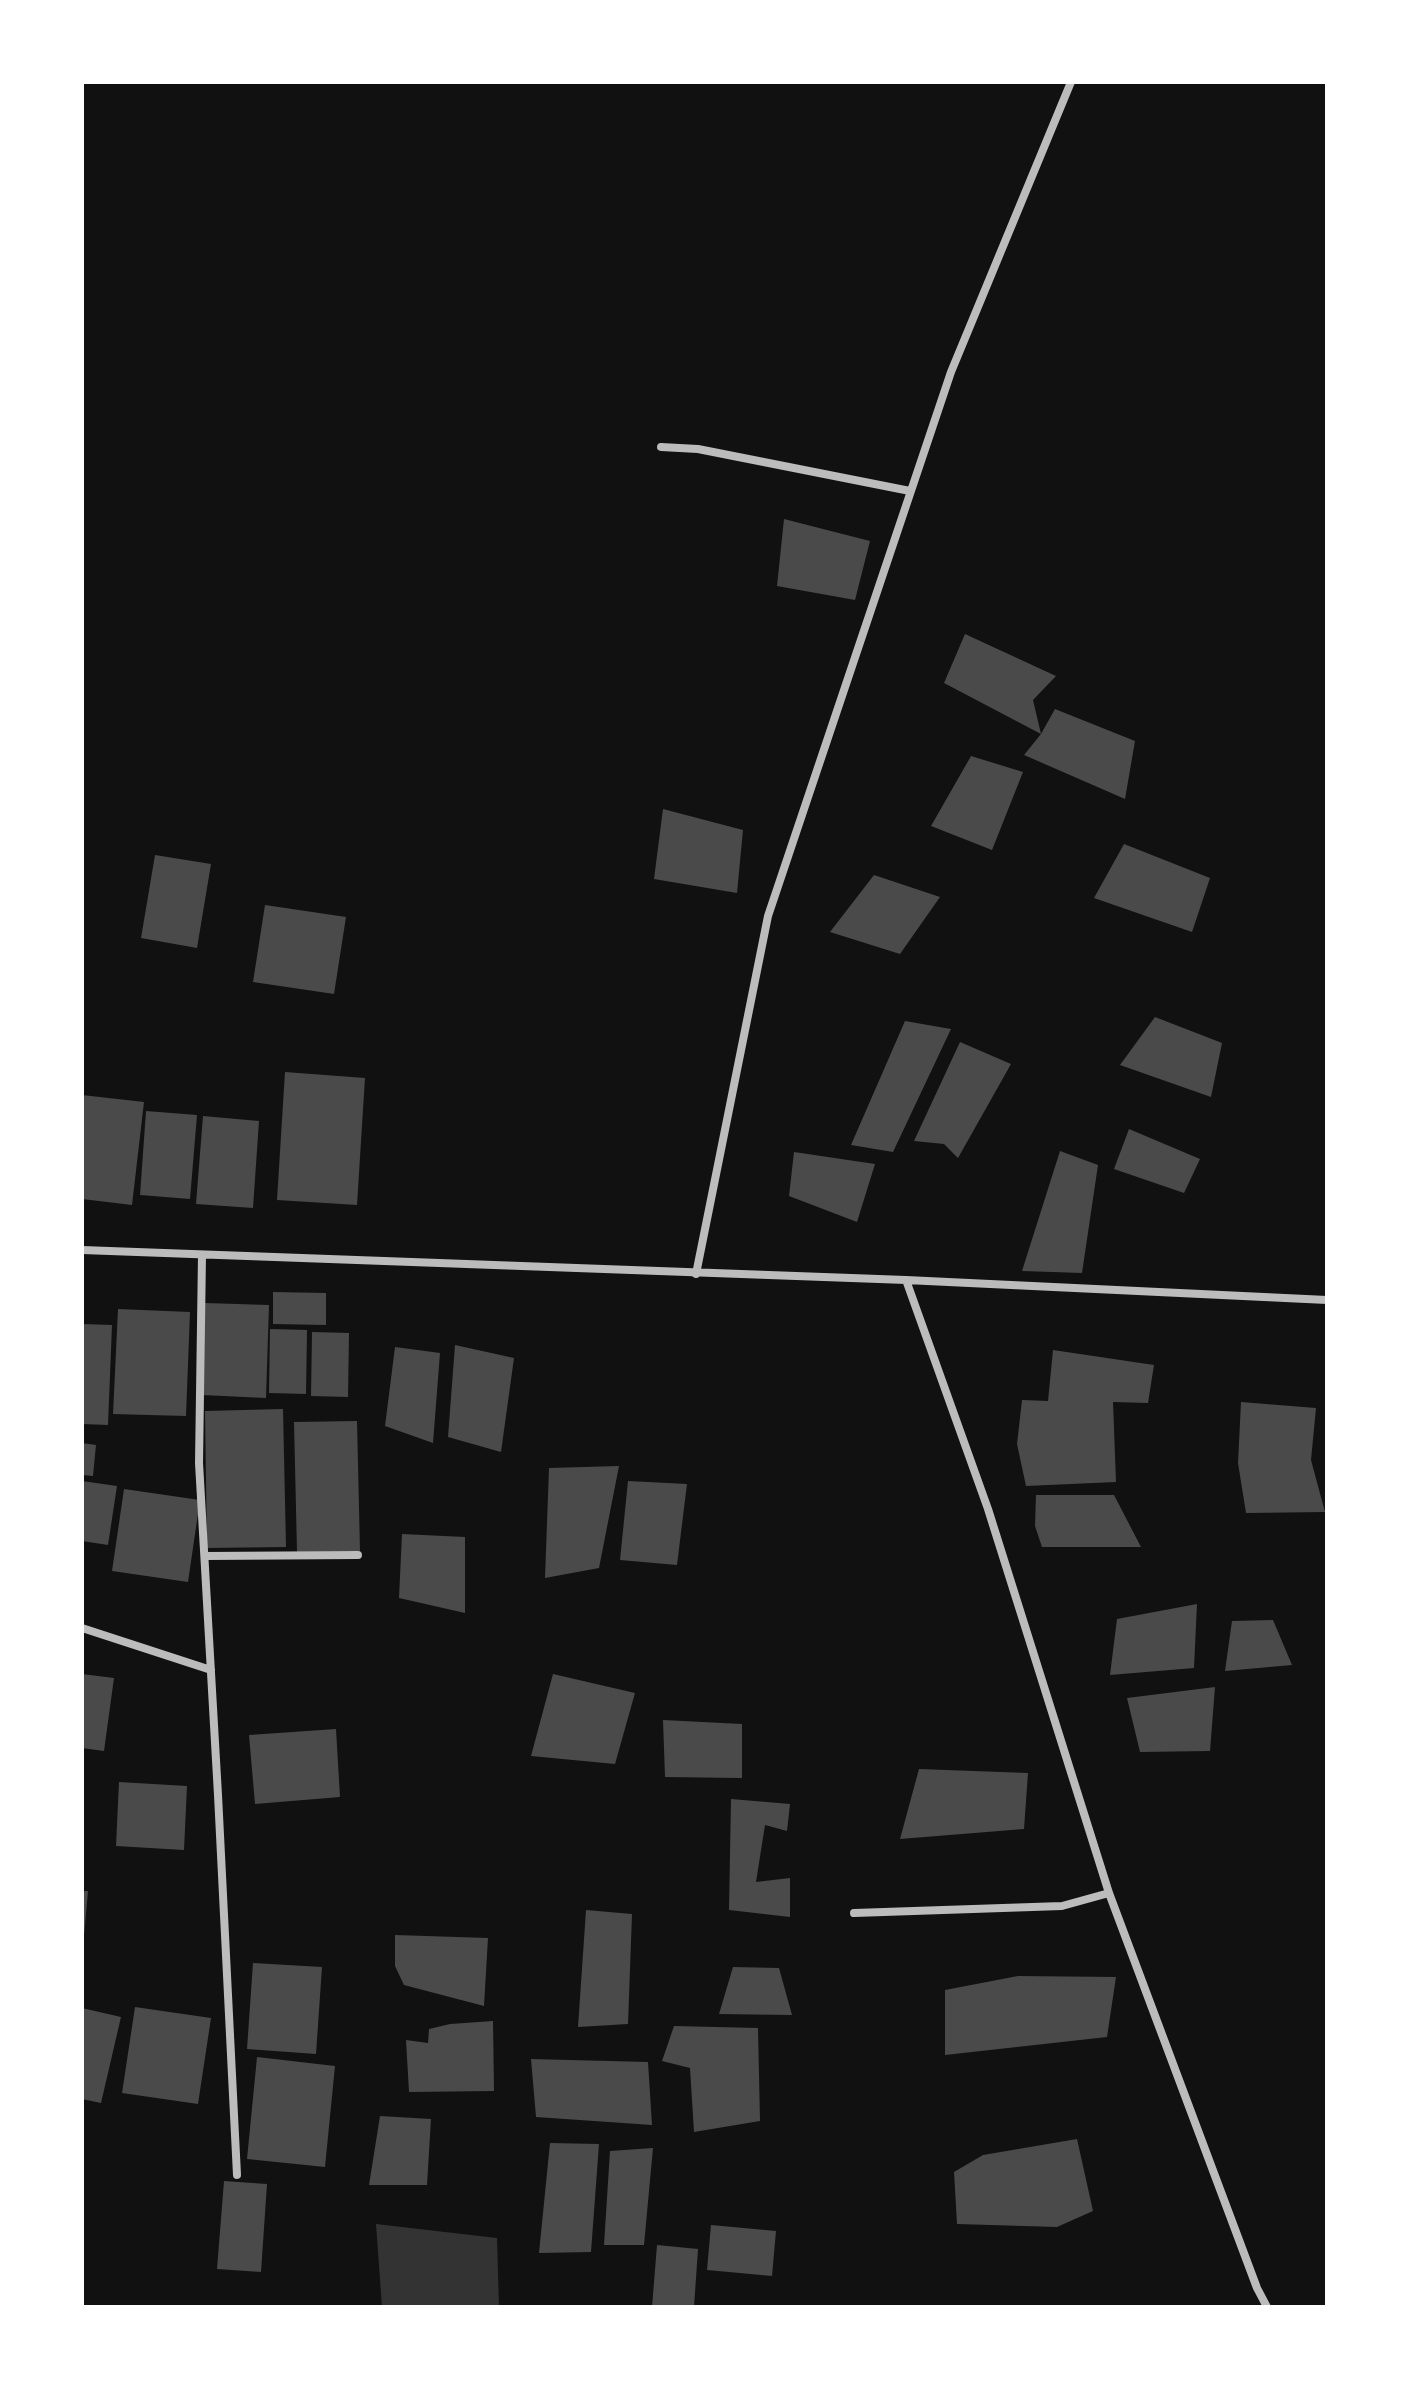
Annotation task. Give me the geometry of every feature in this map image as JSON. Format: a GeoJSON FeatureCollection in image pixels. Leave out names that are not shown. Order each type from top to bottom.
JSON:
{"type":"FeatureCollection","features":[{"type":"Feature","properties":{"kind":"street"},"geometry":{"type":"LineString","coordinates":[[696,1274],[768,916],[951,372],[1071,82]]}},
{"type":"Feature","properties":{"kind":"street"},"geometry":{"type":"LineString","coordinates":[[661,447],[698,449],[910,491]]}},
{"type":"Feature","properties":{"kind":"street"},"geometry":{"type":"LineString","coordinates":[[82,1250],[906,1280],[1327,1300]]}},
{"type":"Feature","properties":{"kind":"street"},"geometry":{"type":"LineString","coordinates":[[202,1255],[199,1463],[237,2175]]}},
{"type":"Feature","properties":{"kind":"street"},"geometry":{"type":"LineString","coordinates":[[906,1280],[988,1509],[1109,1893],[1257,2288],[1267,2307]]}},
{"type":"Feature","properties":{"kind":"street"},"geometry":{"type":"LineString","coordinates":[[205,1556],[358,1555]]}},
{"type":"Feature","properties":{"kind":"street"},"geometry":{"type":"LineString","coordinates":[[82,1628],[211,1670]]}},
{"type":"Feature","properties":{"kind":"street"},"geometry":{"type":"LineString","coordinates":[[854,1913],[1062,1906],[1109,1893]]}},
{"type":"Feature","properties":{"kind":"shaded area"},"geometry":{"type":"Polygon","coordinates":[[[376,2224],[497,2238],[499,2307],[382,2307],[376,2224]]]}},
{"type":"Feature","properties":{"kind":"building"},"geometry":{"type":"Polygon","coordinates":[[[784,519],[870,541],[855,600],[777,586],[784,519]]]}},
{"type":"Feature","properties":{"kind":"building"},"geometry":{"type":"Polygon","coordinates":[[[965,634],[1056,676],[1033,700],[1041,734],[944,683],[965,634]]]}},
{"type":"Feature","properties":{"kind":"building"},"geometry":{"type":"Polygon","coordinates":[[[1055,709],[1135,741],[1125,799],[1024,755],[1055,709]]]}},
{"type":"Feature","properties":{"kind":"building"},"geometry":{"type":"Polygon","coordinates":[[[971,756],[1023,772],[992,850],[931,826],[971,756]]]}},
{"type":"Feature","properties":{"kind":"building"},"geometry":{"type":"Polygon","coordinates":[[[663,809],[743,830],[737,893],[654,879],[663,809]]]}},
{"type":"Feature","properties":{"kind":"building"},"geometry":{"type":"Polygon","coordinates":[[[1124,844],[1210,878],[1192,932],[1094,898],[1124,844]]]}},
{"type":"Feature","properties":{"kind":"building"},"geometry":{"type":"Polygon","coordinates":[[[155,855],[211,864],[197,948],[141,938],[155,855]]]}},
{"type":"Feature","properties":{"kind":"building"},"geometry":{"type":"Polygon","coordinates":[[[874,875],[940,897],[900,954],[830,932],[874,875]]]}},
{"type":"Feature","properties":{"kind":"building"},"geometry":{"type":"Polygon","coordinates":[[[265,905],[346,917],[334,994],[253,982],[265,905]]]}},
{"type":"Feature","properties":{"kind":"building"},"geometry":{"type":"Polygon","coordinates":[[[1155,1017],[1222,1043],[1211,1097],[1120,1065],[1155,1017]]]}},
{"type":"Feature","properties":{"kind":"building"},"geometry":{"type":"Polygon","coordinates":[[[905,1021],[951,1029],[893,1152],[851,1145],[905,1021]]]}},
{"type":"Feature","properties":{"kind":"building"},"geometry":{"type":"Polygon","coordinates":[[[960,1042],[1011,1064],[958,1158],[944,1144],[914,1141],[960,1042]]]}},
{"type":"Feature","properties":{"kind":"building"},"geometry":{"type":"Polygon","coordinates":[[[285,1072],[365,1078],[357,1205],[277,1200],[285,1072]]]}},
{"type":"Feature","properties":{"kind":"building"},"geometry":{"type":"Polygon","coordinates":[[[82,1095],[144,1102],[132,1205],[82,1199],[82,1095]]]}},
{"type":"Feature","properties":{"kind":"building"},"geometry":{"type":"Polygon","coordinates":[[[146,1111],[197,1115],[190,1199],[140,1195],[146,1111]]]}},
{"type":"Feature","properties":{"kind":"building"},"geometry":{"type":"Polygon","coordinates":[[[203,1116],[259,1121],[253,1208],[196,1204],[203,1116]]]}},
{"type":"Feature","properties":{"kind":"building"},"geometry":{"type":"Polygon","coordinates":[[[1129,1129],[1200,1159],[1184,1193],[1114,1169],[1129,1129]]]}},
{"type":"Feature","properties":{"kind":"building"},"geometry":{"type":"Polygon","coordinates":[[[1060,1151],[1098,1165],[1082,1273],[1022,1271],[1060,1151]]]}},
{"type":"Feature","properties":{"kind":"building"},"geometry":{"type":"Polygon","coordinates":[[[794,1152],[875,1164],[857,1222],[789,1196],[794,1152]]]}},
{"type":"Feature","properties":{"kind":"building"},"geometry":{"type":"Polygon","coordinates":[[[273,1292],[326,1293],[326,1325],[273,1324],[273,1292]]]}},
{"type":"Feature","properties":{"kind":"building"},"geometry":{"type":"Polygon","coordinates":[[[205,1303],[269,1305],[266,1398],[202,1395],[205,1303]]]}},
{"type":"Feature","properties":{"kind":"building"},"geometry":{"type":"Polygon","coordinates":[[[118,1309],[190,1312],[186,1416],[113,1414],[118,1309]]]}},
{"type":"Feature","properties":{"kind":"building"},"geometry":{"type":"Polygon","coordinates":[[[82,1324],[112,1325],[108,1425],[82,1424],[82,1324]]]}},
{"type":"Feature","properties":{"kind":"building"},"geometry":{"type":"Polygon","coordinates":[[[270,1329],[307,1330],[306,1394],[269,1393],[270,1329]]]}},
{"type":"Feature","properties":{"kind":"building"},"geometry":{"type":"Polygon","coordinates":[[[312,1332],[349,1333],[348,1397],[311,1396],[312,1332]]]}},
{"type":"Feature","properties":{"kind":"building"},"geometry":{"type":"Polygon","coordinates":[[[455,1345],[514,1358],[501,1452],[448,1437],[455,1345]]]}},
{"type":"Feature","properties":{"kind":"building"},"geometry":{"type":"Polygon","coordinates":[[[395,1347],[440,1353],[433,1443],[385,1426],[395,1347]]]}},
{"type":"Feature","properties":{"kind":"building"},"geometry":{"type":"Polygon","coordinates":[[[1053,1350],[1154,1365],[1148,1403],[1113,1402],[1116,1482],[1026,1486],[1017,1444],[1022,1400],[1048,1401],[1053,1350]]]}},
{"type":"Feature","properties":{"kind":"building"},"geometry":{"type":"Polygon","coordinates":[[[1241,1402],[1316,1408],[1311,1460],[1325,1512],[1246,1513],[1238,1463],[1241,1402]]]}},
{"type":"Feature","properties":{"kind":"building"},"geometry":{"type":"Polygon","coordinates":[[[283,1409],[286,1547],[207,1548],[205,1411],[283,1409]]]}},
{"type":"Feature","properties":{"kind":"building"},"geometry":{"type":"Polygon","coordinates":[[[357,1421],[360,1551],[297,1552],[294,1422],[357,1421]]]}},
{"type":"Feature","properties":{"kind":"building"},"geometry":{"type":"Polygon","coordinates":[[[82,1443],[96,1445],[93,1476],[82,1475],[82,1443]]]}},
{"type":"Feature","properties":{"kind":"building"},"geometry":{"type":"Polygon","coordinates":[[[619,1466],[599,1568],[545,1578],[549,1468],[619,1466]]]}},
{"type":"Feature","properties":{"kind":"building"},"geometry":{"type":"Polygon","coordinates":[[[82,1481],[117,1486],[108,1545],[82,1541],[82,1481]]]}},
{"type":"Feature","properties":{"kind":"building"},"geometry":{"type":"Polygon","coordinates":[[[628,1481],[687,1484],[677,1565],[620,1560],[628,1481]]]}},
{"type":"Feature","properties":{"kind":"building"},"geometry":{"type":"Polygon","coordinates":[[[124,1489],[200,1500],[188,1582],[112,1571],[124,1489]]]}},
{"type":"Feature","properties":{"kind":"building"},"geometry":{"type":"Polygon","coordinates":[[[1036,1495],[1114,1495],[1141,1547],[1042,1547],[1035,1526],[1036,1495]]]}},
{"type":"Feature","properties":{"kind":"building"},"geometry":{"type":"Polygon","coordinates":[[[402,1534],[465,1537],[465,1613],[399,1598],[402,1534]]]}},
{"type":"Feature","properties":{"kind":"building"},"geometry":{"type":"Polygon","coordinates":[[[1197,1604],[1194,1668],[1110,1675],[1117,1619],[1197,1604]]]}},
{"type":"Feature","properties":{"kind":"building"},"geometry":{"type":"Polygon","coordinates":[[[1273,1620],[1292,1665],[1225,1671],[1232,1621],[1273,1620]]]}},
{"type":"Feature","properties":{"kind":"building"},"geometry":{"type":"Polygon","coordinates":[[[82,1674],[114,1678],[104,1751],[82,1748],[82,1674]]]}},
{"type":"Feature","properties":{"kind":"building"},"geometry":{"type":"Polygon","coordinates":[[[553,1674],[635,1693],[615,1764],[531,1756],[553,1674]]]}},
{"type":"Feature","properties":{"kind":"building"},"geometry":{"type":"Polygon","coordinates":[[[1215,1687],[1210,1751],[1140,1752],[1127,1698],[1215,1687]]]}},
{"type":"Feature","properties":{"kind":"building"},"geometry":{"type":"Polygon","coordinates":[[[663,1720],[742,1724],[742,1778],[665,1777],[663,1720]]]}},
{"type":"Feature","properties":{"kind":"building"},"geometry":{"type":"Polygon","coordinates":[[[336,1729],[340,1797],[255,1804],[249,1735],[336,1729]]]}},
{"type":"Feature","properties":{"kind":"building"},"geometry":{"type":"Polygon","coordinates":[[[919,1769],[1028,1773],[1024,1829],[900,1839],[919,1769]]]}},
{"type":"Feature","properties":{"kind":"building"},"geometry":{"type":"Polygon","coordinates":[[[119,1782],[187,1786],[184,1850],[116,1846],[119,1782]]]}},
{"type":"Feature","properties":{"kind":"building"},"geometry":{"type":"Polygon","coordinates":[[[731,1799],[790,1804],[787,1831],[765,1825],[756,1882],[790,1878],[790,1917],[729,1910],[731,1799]]]}},
{"type":"Feature","properties":{"kind":"building"},"geometry":{"type":"Polygon","coordinates":[[[82,1891],[88,1891],[84,1936],[82,1936],[82,1891]]]}},
{"type":"Feature","properties":{"kind":"building"},"geometry":{"type":"Polygon","coordinates":[[[586,1910],[632,1914],[628,2024],[578,2027],[586,1910]]]}},
{"type":"Feature","properties":{"kind":"building"},"geometry":{"type":"Polygon","coordinates":[[[395,1935],[488,1938],[484,2006],[404,1985],[395,1966],[395,1935]]]}},
{"type":"Feature","properties":{"kind":"building"},"geometry":{"type":"Polygon","coordinates":[[[253,1963],[322,1967],[316,2054],[247,2049],[253,1963]]]}},
{"type":"Feature","properties":{"kind":"building"},"geometry":{"type":"Polygon","coordinates":[[[733,1967],[779,1968],[792,2015],[719,2014],[733,1967]]]}},
{"type":"Feature","properties":{"kind":"building"},"geometry":{"type":"Polygon","coordinates":[[[1018,1976],[1116,1977],[1107,2037],[945,2055],[945,1990],[1018,1976]]]}},
{"type":"Feature","properties":{"kind":"building"},"geometry":{"type":"Polygon","coordinates":[[[135,2007],[211,2018],[198,2104],[122,2093],[135,2007]]]}},
{"type":"Feature","properties":{"kind":"building"},"geometry":{"type":"Polygon","coordinates":[[[82,2008],[121,2017],[101,2103],[82,2099],[82,2008]]]}},
{"type":"Feature","properties":{"kind":"building"},"geometry":{"type":"Polygon","coordinates":[[[493,2021],[494,2091],[409,2092],[406,2040],[428,2043],[429,2029],[493,2021]]]}},
{"type":"Feature","properties":{"kind":"building"},"geometry":{"type":"Polygon","coordinates":[[[674,2026],[758,2028],[760,2121],[694,2132],[690,2068],[662,2061],[674,2026]]]}},
{"type":"Feature","properties":{"kind":"building"},"geometry":{"type":"Polygon","coordinates":[[[257,2057],[335,2066],[325,2167],[247,2159],[257,2057]]]}},
{"type":"Feature","properties":{"kind":"building"},"geometry":{"type":"Polygon","coordinates":[[[531,2059],[648,2062],[652,2125],[536,2117],[531,2059]]]}},
{"type":"Feature","properties":{"kind":"building"},"geometry":{"type":"Polygon","coordinates":[[[380,2116],[431,2119],[427,2185],[369,2185],[380,2116]]]}},
{"type":"Feature","properties":{"kind":"building"},"geometry":{"type":"Polygon","coordinates":[[[1077,2139],[1093,2211],[1057,2227],[957,2224],[954,2172],[983,2155],[1077,2139]]]}},
{"type":"Feature","properties":{"kind":"building"},"geometry":{"type":"Polygon","coordinates":[[[550,2143],[599,2144],[591,2252],[539,2253],[550,2143]]]}},
{"type":"Feature","properties":{"kind":"building"},"geometry":{"type":"Polygon","coordinates":[[[653,2148],[644,2245],[604,2245],[610,2151],[653,2148]]]}},
{"type":"Feature","properties":{"kind":"building"},"geometry":{"type":"Polygon","coordinates":[[[224,2181],[267,2184],[261,2272],[217,2269],[224,2181]]]}},
{"type":"Feature","properties":{"kind":"building"},"geometry":{"type":"Polygon","coordinates":[[[711,2225],[776,2231],[772,2276],[707,2270],[711,2225]]]}},
{"type":"Feature","properties":{"kind":"building"},"geometry":{"type":"Polygon","coordinates":[[[657,2245],[698,2249],[694,2307],[652,2307],[657,2245]]]}}]}
